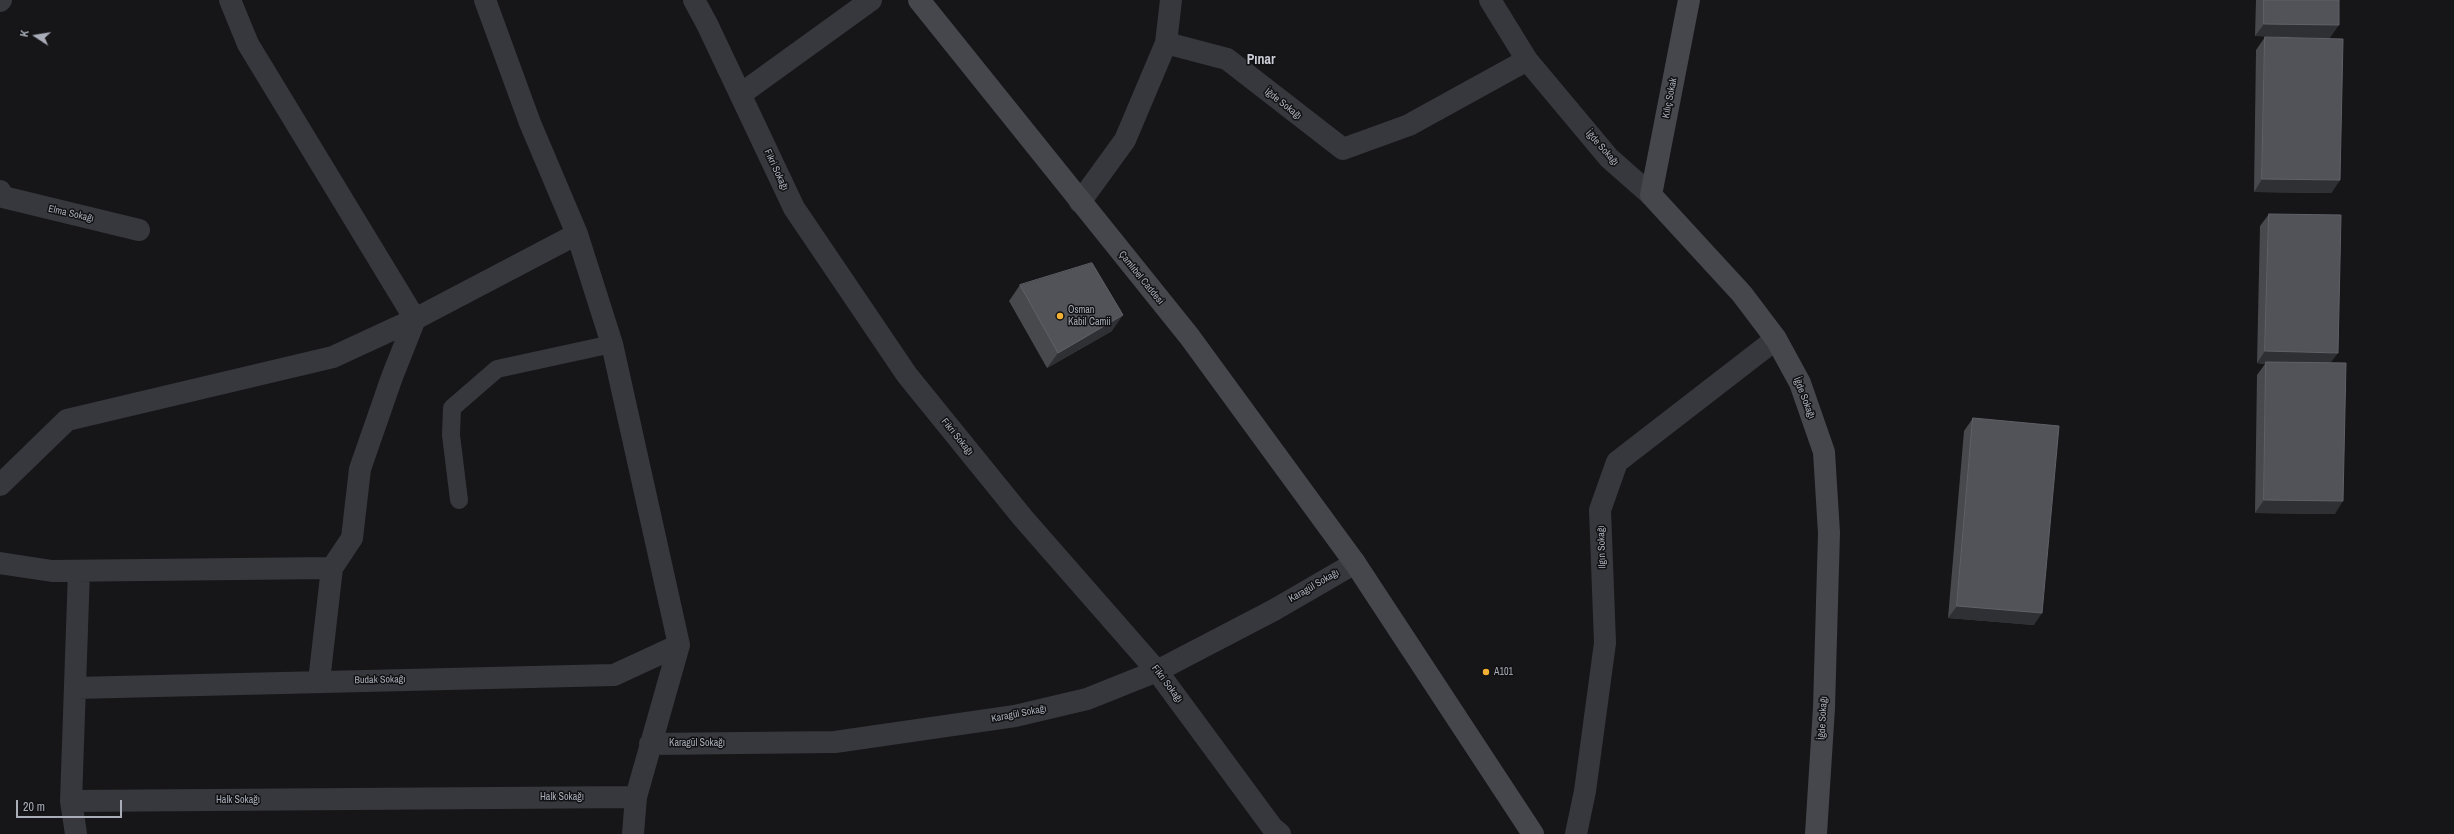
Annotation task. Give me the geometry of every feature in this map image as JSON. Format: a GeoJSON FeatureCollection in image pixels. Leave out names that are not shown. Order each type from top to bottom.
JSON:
{"type":"FeatureCollection","features":[{"type":"Feature","properties":{"kind":"street"},"geometry":{"type":"LineString","coordinates":[[230,0],[248,44],[415,319]]}},
{"type":"Feature","properties":{"kind":"street"},"geometry":{"type":"LineString","coordinates":[[485,0],[530,123],[577,234],[612,344],[679,645],[636,797],[633,834]]}},
{"type":"Feature","properties":{"kind":"street","name":"Fikri Sokağı"},"geometry":{"type":"LineString","coordinates":[[694,0],[794,208],[907,375],[1023,518],[1157,671],[1272,827],[1280,834]]}},
{"type":"Feature","properties":{"kind":"street"},"geometry":{"type":"LineString","coordinates":[[740,94],[871,0]]}},
{"type":"Feature","properties":{"kind":"street","name":"Çamlıbel Caddesi"},"geometry":{"type":"LineString","coordinates":[[919,0],[1189,336],[1355,563],[1533,834]]}},
{"type":"Feature","properties":{"kind":"street"},"geometry":{"type":"LineString","coordinates":[[1080,202],[1125,140],[1166,43],[1171,0]]}},
{"type":"Feature","properties":{"kind":"street","name":"İğde Sokağı"},"geometry":{"type":"LineString","coordinates":[[1490,0],[1527,60],[1609,158],[1651,195],[1742,294],[1776,338],[1800,383],[1824,452],[1829,533],[1824,708],[1816,834]]}},
{"type":"Feature","properties":{"kind":"street","name":"Kılıç Sokak"},"geometry":{"type":"LineString","coordinates":[[1651,195],[1689,0]]}},
{"type":"Feature","properties":{"kind":"street","name":"İğde Sokağı"},"geometry":{"type":"LineString","coordinates":[[1166,43],[1227,59],[1343,149],[1409,125],[1527,60]]}},
{"type":"Feature","properties":{"kind":"street","name":"Elma Sokağı"},"geometry":{"type":"LineString","coordinates":[[1,196],[139,230]]}},
{"type":"Feature","properties":{"kind":"street"},"geometry":{"type":"LineString","coordinates":[[0,485],[67,420],[333,357],[415,319],[577,234]]}},
{"type":"Feature","properties":{"kind":"street"},"geometry":{"type":"LineString","coordinates":[[319,682],[332,568],[352,538],[360,468],[392,377],[415,319]]}},
{"type":"Feature","properties":{"kind":"street","name":"Ilgın Sokağı"},"geometry":{"type":"LineString","coordinates":[[1576,834],[1585,791],[1605,643],[1600,510],[1617,462],[1776,338]]}},
{"type":"Feature","properties":{"kind":"street"},"geometry":{"type":"LineString","coordinates":[[0,563],[52,572],[332,568]]}},
{"type":"Feature","properties":{"kind":"street","name":"Karagül Sokağı"},"geometry":{"type":"LineString","coordinates":[[650,744],[835,742],[1015,716],[1087,699],[1157,671],[1274,610],[1355,563]]}},
{"type":"Feature","properties":{"kind":"street"},"geometry":{"type":"LineString","coordinates":[[76,834],[71,801],[79,571]]}},
{"type":"Feature","properties":{"kind":"street","name":"Budak Sokağı"},"geometry":{"type":"LineString","coordinates":[[75,688],[614,675],[679,645]]}},
{"type":"Feature","properties":{"kind":"street","name":"Halk Sokağı"},"geometry":{"type":"LineString","coordinates":[[71,801],[636,797]]}},
{"type":"Feature","properties":{"kind":"lane"},"geometry":{"type":"LineString","coordinates":[[459,500],[451,435],[452,408],[497,369],[612,344]]}},
{"type":"Feature","properties":{"kind":"building"},"geometry":{"type":"Polygon","coordinates":[[[2264,0],[2339,0],[2339,25],[2264,24],[2264,0]]]}},
{"type":"Feature","properties":{"kind":"building"},"geometry":{"type":"Polygon","coordinates":[[[2265,37],[2343,39],[2340,180],[2262,179],[2265,37]]]}},
{"type":"Feature","properties":{"kind":"building"},"geometry":{"type":"Polygon","coordinates":[[[2269,214],[2341,215],[2338,353],[2265,351],[2269,214]]]}},
{"type":"Feature","properties":{"kind":"building","name":"Osman Kabil Camii"},"geometry":{"type":"Polygon","coordinates":[[[1092,263],[1123,315],[1058,353],[1020,285],[1092,263]]]}},
{"type":"Feature","properties":{"kind":"building"},"geometry":{"type":"Polygon","coordinates":[[[2266,362],[2346,363],[2343,501],[2264,500],[2266,362]]]}},
{"type":"Feature","properties":{"kind":"building"},"geometry":{"type":"Polygon","coordinates":[[[1973,418],[2059,426],[2042,613],[1957,606],[1973,418]]]}},
{"type":"Feature","properties":{"kind":"place","name":"Osman Kabil Camii"},"geometry":{"type":"Point","coordinates":[1060,316]}},
{"type":"Feature","properties":{"kind":"place","name":"A101"},"geometry":{"type":"Point","coordinates":[1486,672]}},
{"type":"Feature","properties":{"kind":"district","name":"Pınar"},"geometry":{"type":"Point","coordinates":[1261,60]}}]}
